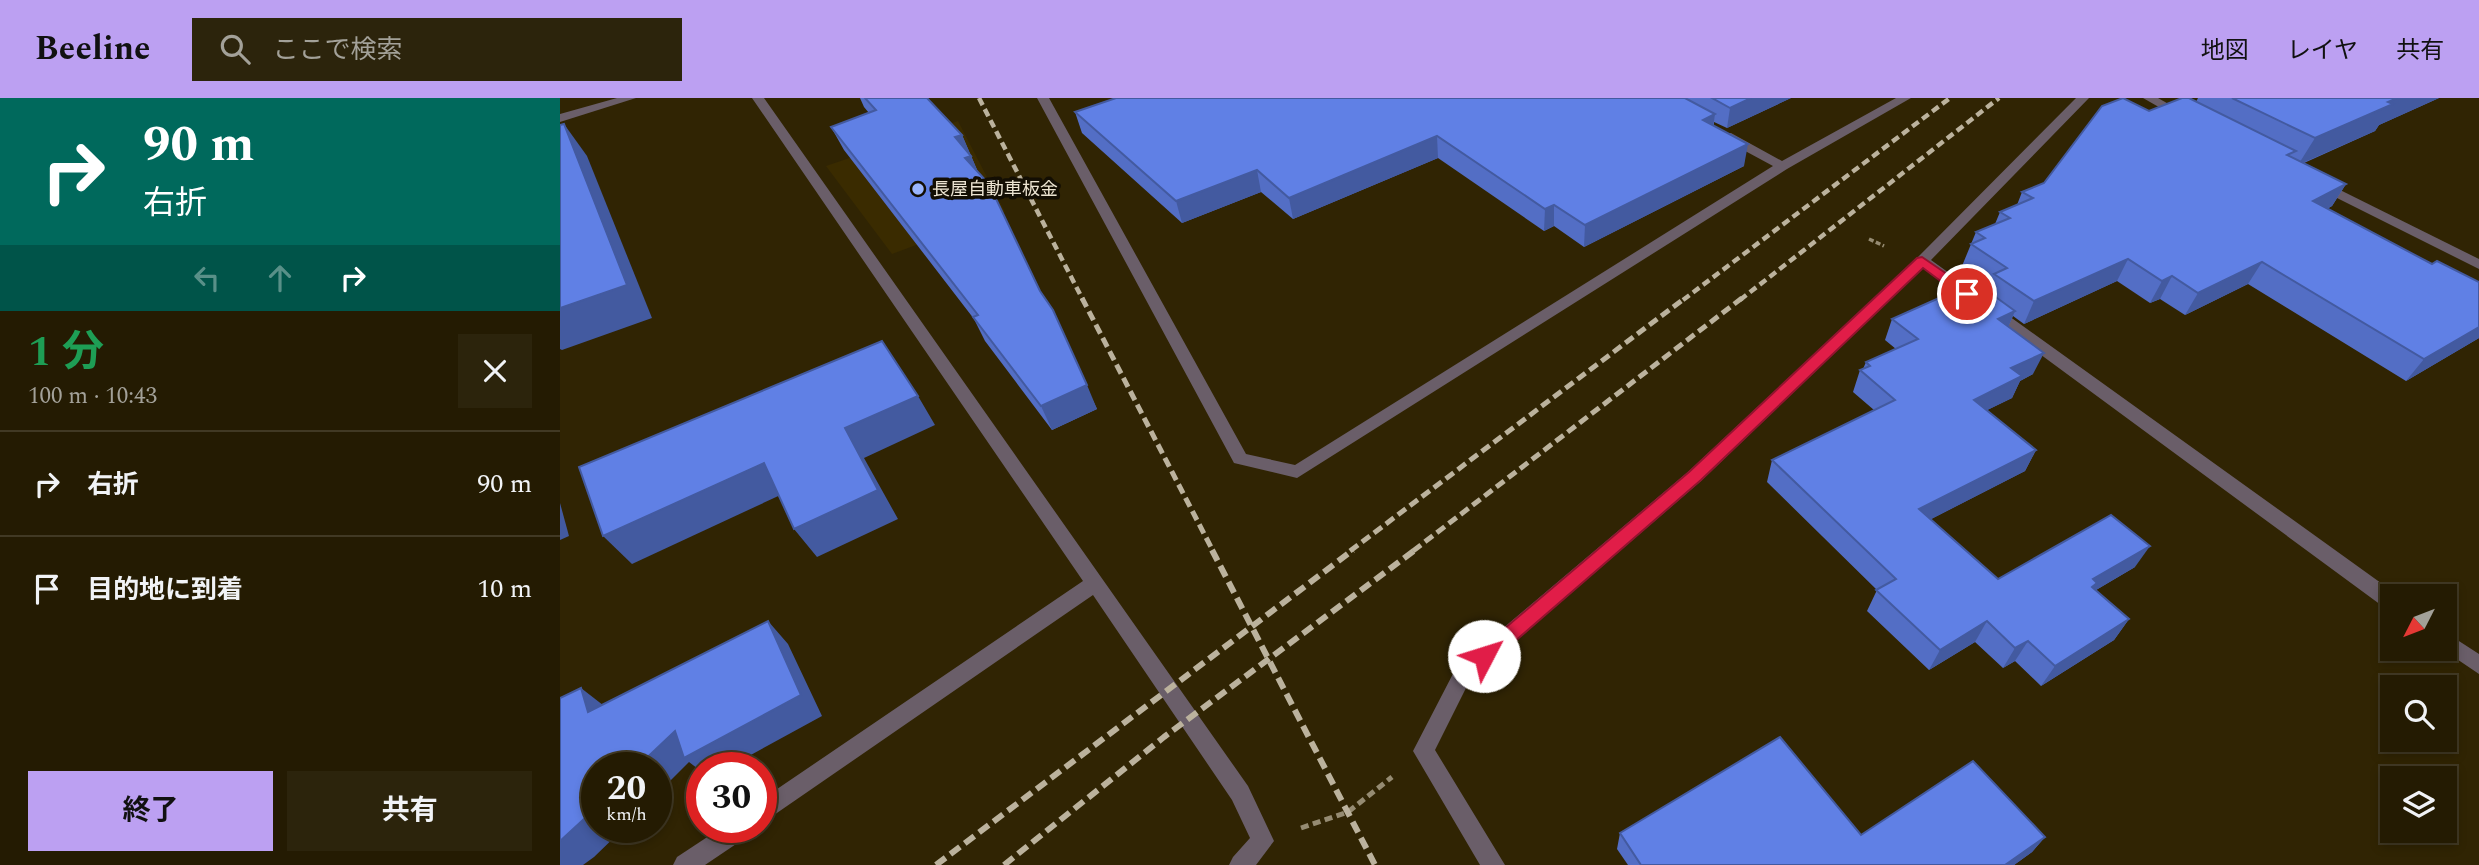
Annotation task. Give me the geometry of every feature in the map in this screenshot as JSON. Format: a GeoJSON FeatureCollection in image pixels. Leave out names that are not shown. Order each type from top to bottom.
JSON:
{"type":"FeatureCollection","features":[{"type":"Feature","properties":{"kind":"street"},"geometry":{"type":"LineString","coordinates":[[560,118],[630,98]]}},
{"type":"Feature","properties":{"kind":"street"},"geometry":{"type":"LineString","coordinates":[[758,98],[1240,793],[1263,841],[1241,865]]}},
{"type":"Feature","properties":{"kind":"street"},"geometry":{"type":"LineString","coordinates":[[1043,98],[1240,459],[1297,472],[1782,166],[1905,98]]}},
{"type":"Feature","properties":{"kind":"street"},"geometry":{"type":"LineString","coordinates":[[1493,865],[1424,751],[1463,674],[1695,476],[1922,261],[2083,98]]}},
{"type":"Feature","properties":{"kind":"street"},"geometry":{"type":"LineString","coordinates":[[2149,98],[2198,123]]}},
{"type":"Feature","properties":{"kind":"street"},"geometry":{"type":"LineString","coordinates":[[1713,129],[1782,166]]}},
{"type":"Feature","properties":{"kind":"street"},"geometry":{"type":"LineString","coordinates":[[2308,178],[2479,265]]}},
{"type":"Feature","properties":{"kind":"street"},"geometry":{"type":"LineString","coordinates":[[1922,261],[2380,593]]}},
{"type":"Feature","properties":{"kind":"street"},"geometry":{"type":"LineString","coordinates":[[777,802],[1095,583]]}},
{"type":"Feature","properties":{"kind":"street"},"geometry":{"type":"LineString","coordinates":[[2457,649],[2479,665]]}},
{"type":"Feature","properties":{"kind":"street"},"geometry":{"type":"LineString","coordinates":[[685,865],[718,843]]}},
{"type":"Feature","properties":{"kind":"path"},"geometry":{"type":"LineString","coordinates":[[1263,841],[1348,812],[1424,751]]}},
{"type":"Feature","properties":{"kind":"shaded area","name":"長屋自動車板金"},"geometry":{"type":"Polygon","coordinates":[[[958,121],[1005,212],[892,254],[826,166],[958,121]]]}},
{"type":"Feature","properties":{"kind":"building"},"geometry":{"type":"Polygon","coordinates":[[[865,98],[927,98],[962,135],[955,137],[971,156],[965,158],[989,184],[1040,291],[1053,310],[1087,385],[1041,406],[973,317],[978,315],[831,127],[876,110],[865,98]]]}},
{"type":"Feature","properties":{"kind":"building"},"geometry":{"type":"Polygon","coordinates":[[[1116,98],[1685,98],[1715,114],[1703,120],[1748,144],[1585,225],[1554,205],[1545,209],[1437,136],[1289,198],[1257,170],[1176,201],[1075,112],[1116,98]]]}},
{"type":"Feature","properties":{"kind":"building"},"geometry":{"type":"Polygon","coordinates":[[[1712,98],[1751,98],[1730,108],[1712,98]]]}},
{"type":"Feature","properties":{"kind":"building"},"geometry":{"type":"Polygon","coordinates":[[[2123,98],[2149,111],[2182,98],[2189,98],[2296,151],[2287,155],[2346,184],[2313,201],[2432,264],[2437,261],[2479,282],[2479,327],[2424,359],[2262,262],[2198,293],[2172,276],[2162,281],[2128,259],[2034,301],[1994,274],[2007,268],[1971,244],[1985,238],[1976,232],[2010,218],[2000,212],[2033,198],[2022,192],[2044,183],[2102,106],[2123,98]]]}},
{"type":"Feature","properties":{"kind":"building"},"geometry":{"type":"Polygon","coordinates":[[[2232,98],[2397,98],[2388,102],[2393,104],[2315,138],[2232,98]]]}},
{"type":"Feature","properties":{"kind":"building"},"geometry":{"type":"Polygon","coordinates":[[[564,124],[627,285],[560,308],[560,125],[564,124]]]}},
{"type":"Feature","properties":{"kind":"building"},"geometry":{"type":"Polygon","coordinates":[[[1975,282],[2015,311],[1998,319],[2044,353],[2011,368],[2022,376],[1974,400],[2036,450],[1919,509],[1998,579],[2111,515],[2150,546],[2093,579],[2097,583],[2092,587],[2129,619],[2055,666],[2028,641],[2015,648],[1987,621],[1940,650],[1876,590],[1896,579],[1772,460],[1895,400],[1860,370],[1870,366],[1866,362],[1918,339],[1892,319],[1975,282]]]}},
{"type":"Feature","properties":{"kind":"building"},"geometry":{"type":"Polygon","coordinates":[[[882,341],[918,396],[845,428],[878,490],[794,529],[764,463],[603,536],[579,467],[882,341]]]}},
{"type":"Feature","properties":{"kind":"building"},"geometry":{"type":"Polygon","coordinates":[[[768,621],[801,695],[695,752],[686,752],[684,758],[675,731],[653,752],[581,752],[581,822],[560,841],[560,698],[581,688],[588,712],[768,621]]]}},
{"type":"Feature","properties":{"kind":"building"},"geometry":{"type":"Polygon","coordinates":[[[1780,737],[1861,835],[1973,761],[2045,837],[2005,865],[1641,865],[1620,833],[1780,737]]]}},
{"type":"Feature","properties":{"kind":"railway"},"geometry":{"type":"LineString","coordinates":[[979,98],[1083,300]]}},
{"type":"Feature","properties":{"kind":"railway"},"geometry":{"type":"LineString","coordinates":[[1683,300],[1950,98]]}},
{"type":"Feature","properties":{"kind":"railway"},"geometry":{"type":"LineString","coordinates":[[1740,300],[1999,98]]}},
{"type":"Feature","properties":{"kind":"railway"},"geometry":{"type":"LineString","coordinates":[[1082,298],[1213,551]]}},
{"type":"Feature","properties":{"kind":"railway"},"geometry":{"type":"LineString","coordinates":[[1350,551],[1685,298]]}},
{"type":"Feature","properties":{"kind":"railway"},"geometry":{"type":"LineString","coordinates":[[1413,551],[1742,298]]}},
{"type":"Feature","properties":{"kind":"railway"},"geometry":{"type":"LineString","coordinates":[[1212,550],[1252,627]]}},
{"type":"Feature","properties":{"kind":"railway"},"geometry":{"type":"LineString","coordinates":[[1252,627],[1353,550]]}},
{"type":"Feature","properties":{"kind":"railway"},"geometry":{"type":"LineString","coordinates":[[1268,659],[1415,550]]}},
{"type":"Feature","properties":{"kind":"railway"},"geometry":{"type":"LineString","coordinates":[[936,865],[1252,627]]}},
{"type":"Feature","properties":{"kind":"railway"},"geometry":{"type":"LineString","coordinates":[[1252,627],[1268,659]]}},
{"type":"Feature","properties":{"kind":"railway"},"geometry":{"type":"LineString","coordinates":[[1004,865],[1164,737],[1268,659]]}},
{"type":"Feature","properties":{"kind":"railway"},"geometry":{"type":"LineString","coordinates":[[1268,659],[1375,865]]}},
{"type":"Feature","properties":{"kind":"place","name":"長屋自動車板金"},"geometry":{"type":"Point","coordinates":[918,189]}},
{"type":"Feature","properties":{"kind":"route"},"geometry":{"type":"LineString","coordinates":[[1484,656],[1695,476],[1922,261],[1967,294]]}}]}
